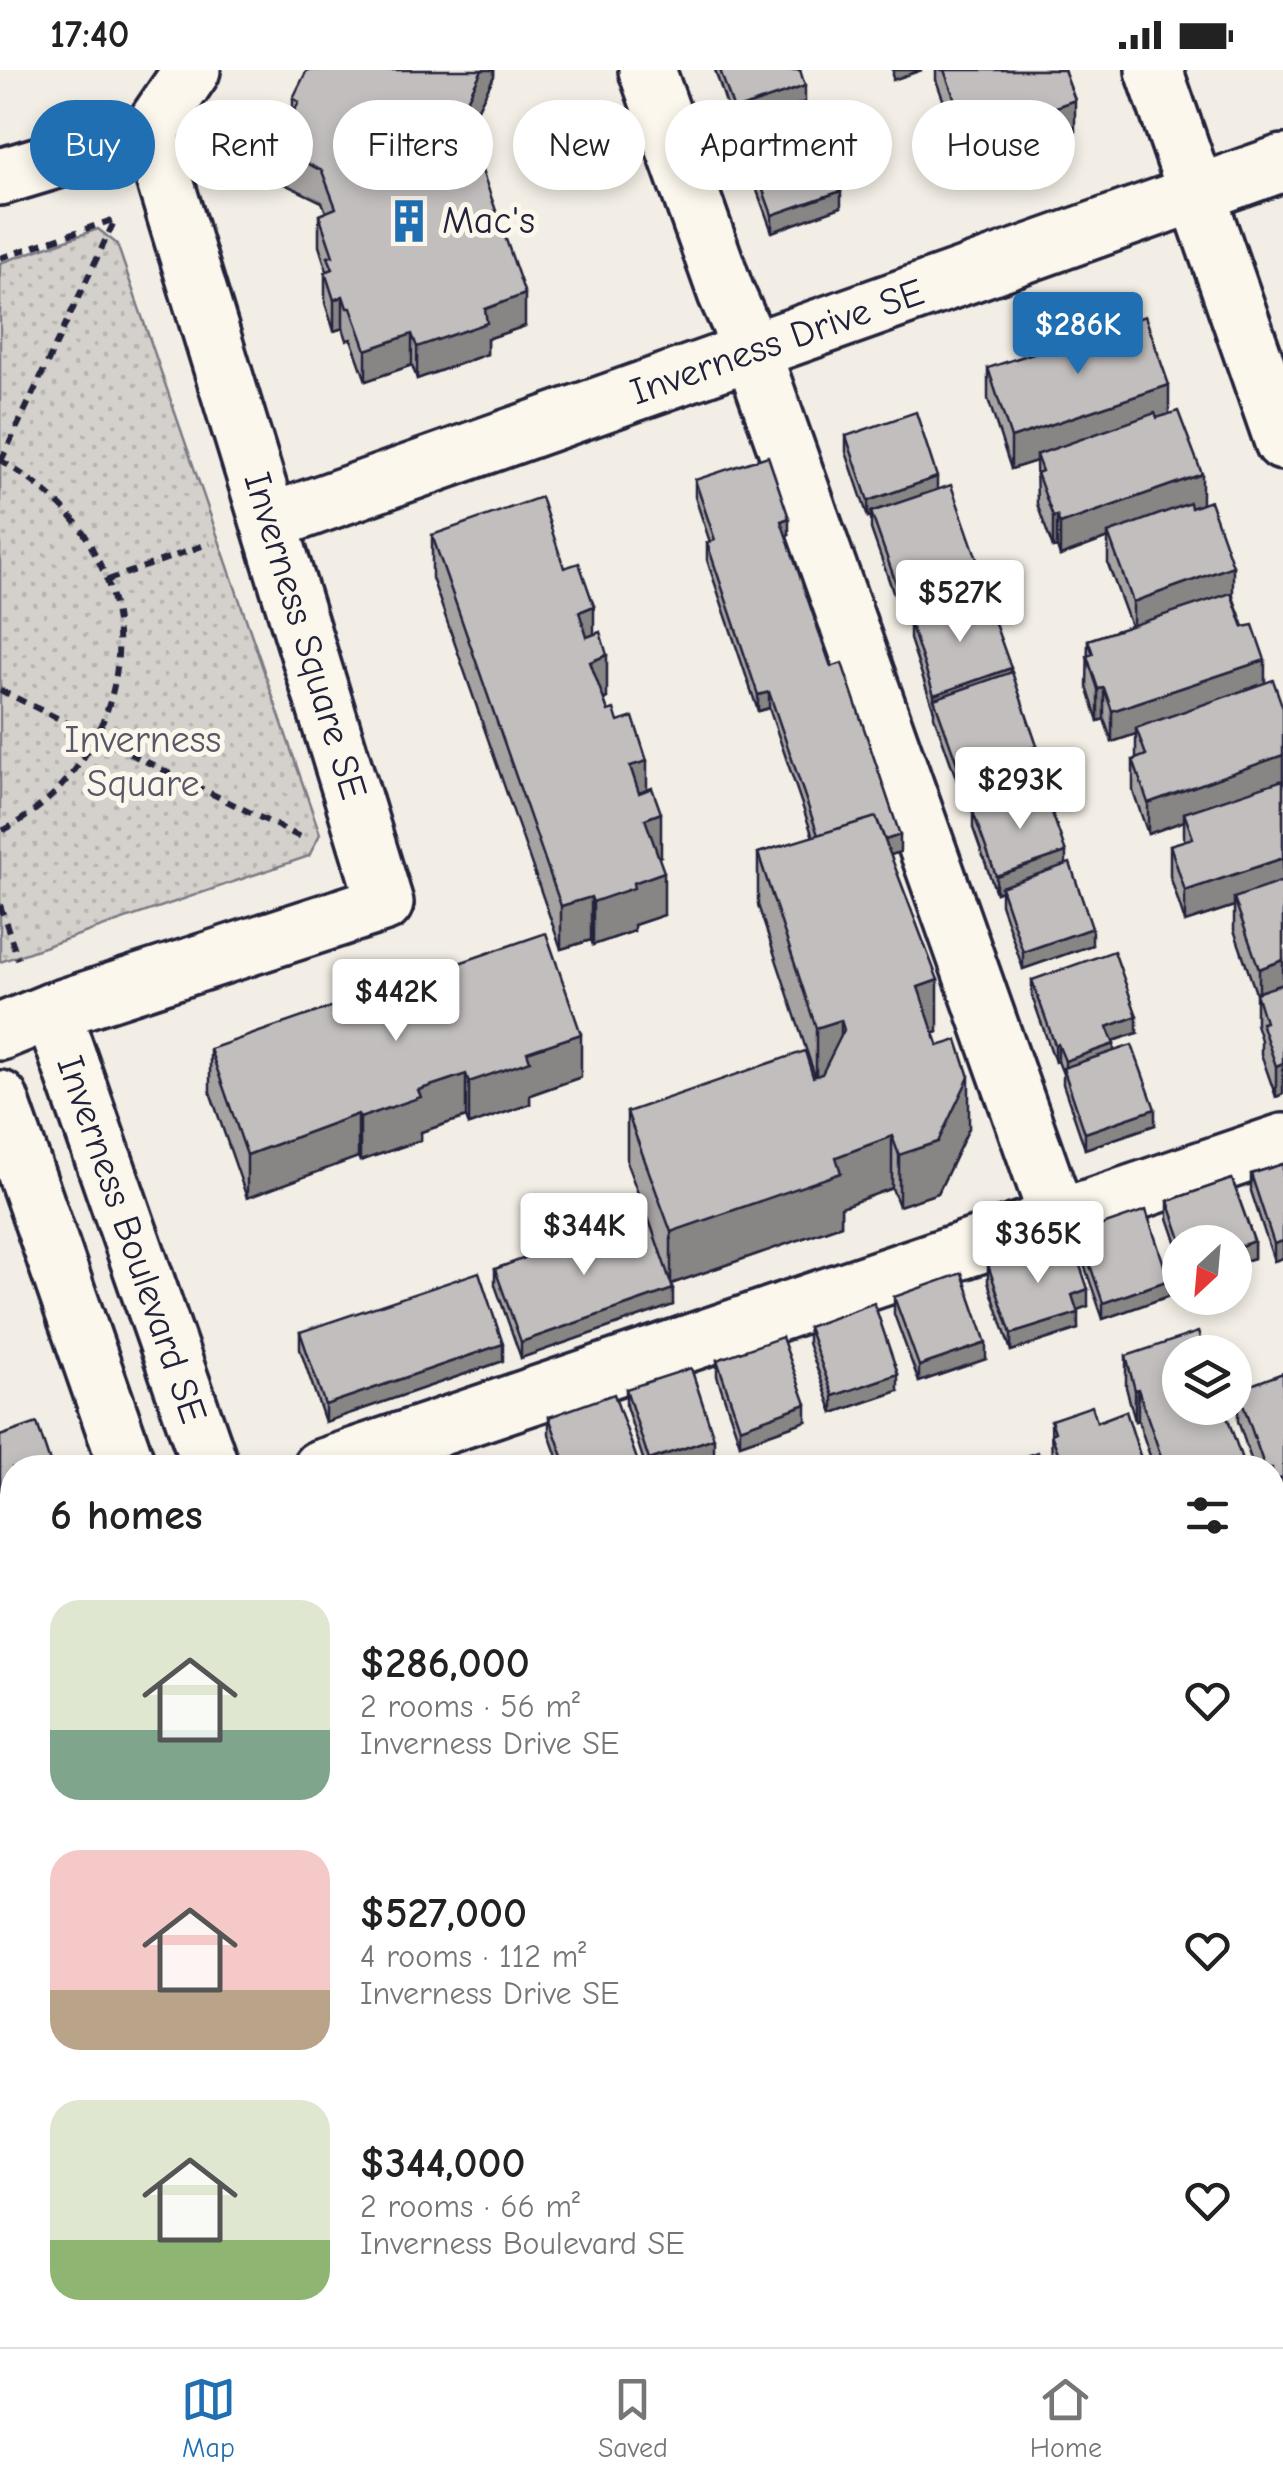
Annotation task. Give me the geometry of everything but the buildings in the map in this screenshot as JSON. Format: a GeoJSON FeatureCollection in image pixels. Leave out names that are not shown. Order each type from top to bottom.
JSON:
{"type":"FeatureCollection","features":[{"type":"Feature","properties":{"kind":"street"},"geometry":{"type":"LineString","coordinates":[[155,125],[192,70]]}},
{"type":"Feature","properties":{"kind":"street"},"geometry":{"type":"LineString","coordinates":[[647,70],[726,293],[752,352],[1058,1216]]}},
{"type":"Feature","properties":{"kind":"street"},"geometry":{"type":"LineString","coordinates":[[1154,70],[1283,442]]}},
{"type":"Feature","properties":{"kind":"street","name":"Inverness Square SE"},"geometry":{"type":"LineString","coordinates":[[0,1032],[52,1011],[386,903],[155,148]]}},
{"type":"Feature","properties":{"kind":"street","name":"Inverness Drive SE"},"geometry":{"type":"LineString","coordinates":[[270,522],[1283,164]]}},
{"type":"Feature","properties":{"kind":"street"},"geometry":{"type":"LineString","coordinates":[[0,176],[30,167]]}},
{"type":"Feature","properties":{"kind":"street","name":"Inverness Boulevard SE"},"geometry":{"type":"LineString","coordinates":[[52,1011],[206,1455]]}},
{"type":"Feature","properties":{"kind":"street","name":"Inverness Boulevard SE"},"geometry":{"type":"LineString","coordinates":[[0,1099],[123,1455]]}},
{"type":"Feature","properties":{"kind":"street"},"geometry":{"type":"LineString","coordinates":[[358,1455],[1283,1142]]}},
{"type":"Feature","properties":{"kind":"path"},"geometry":{"type":"LineString","coordinates":[[116,218],[122,237]]}},
{"type":"Feature","properties":{"kind":"path"},"geometry":{"type":"LineString","coordinates":[[0,258],[116,218]]}},
{"type":"Feature","properties":{"kind":"path"},"geometry":{"type":"LineString","coordinates":[[0,832],[27,819],[68,782],[98,738],[112,700],[119,660],[108,580],[83,531],[46,490],[0,461],[116,218]]}},
{"type":"Feature","properties":{"kind":"path"},"geometry":{"type":"LineString","coordinates":[[108,580],[218,540]]}},
{"type":"Feature","properties":{"kind":"path"},"geometry":{"type":"LineString","coordinates":[[0,690],[317,845]]}},
{"type":"Feature","properties":{"kind":"path"},"geometry":{"type":"LineString","coordinates":[[0,906],[20,965],[10,968]]}},
{"type":"Feature","properties":{"kind":"green space","name":"Inverness Square"},"geometry":{"type":"Polygon","coordinates":[[[98,229],[117,244],[320,834],[309,856],[0,962],[0,263],[98,229]]]}},
{"type":"Feature","properties":{"kind":"place","name":"Mac's"},"geometry":{"type":"Point","coordinates":[409,221]}}]}
